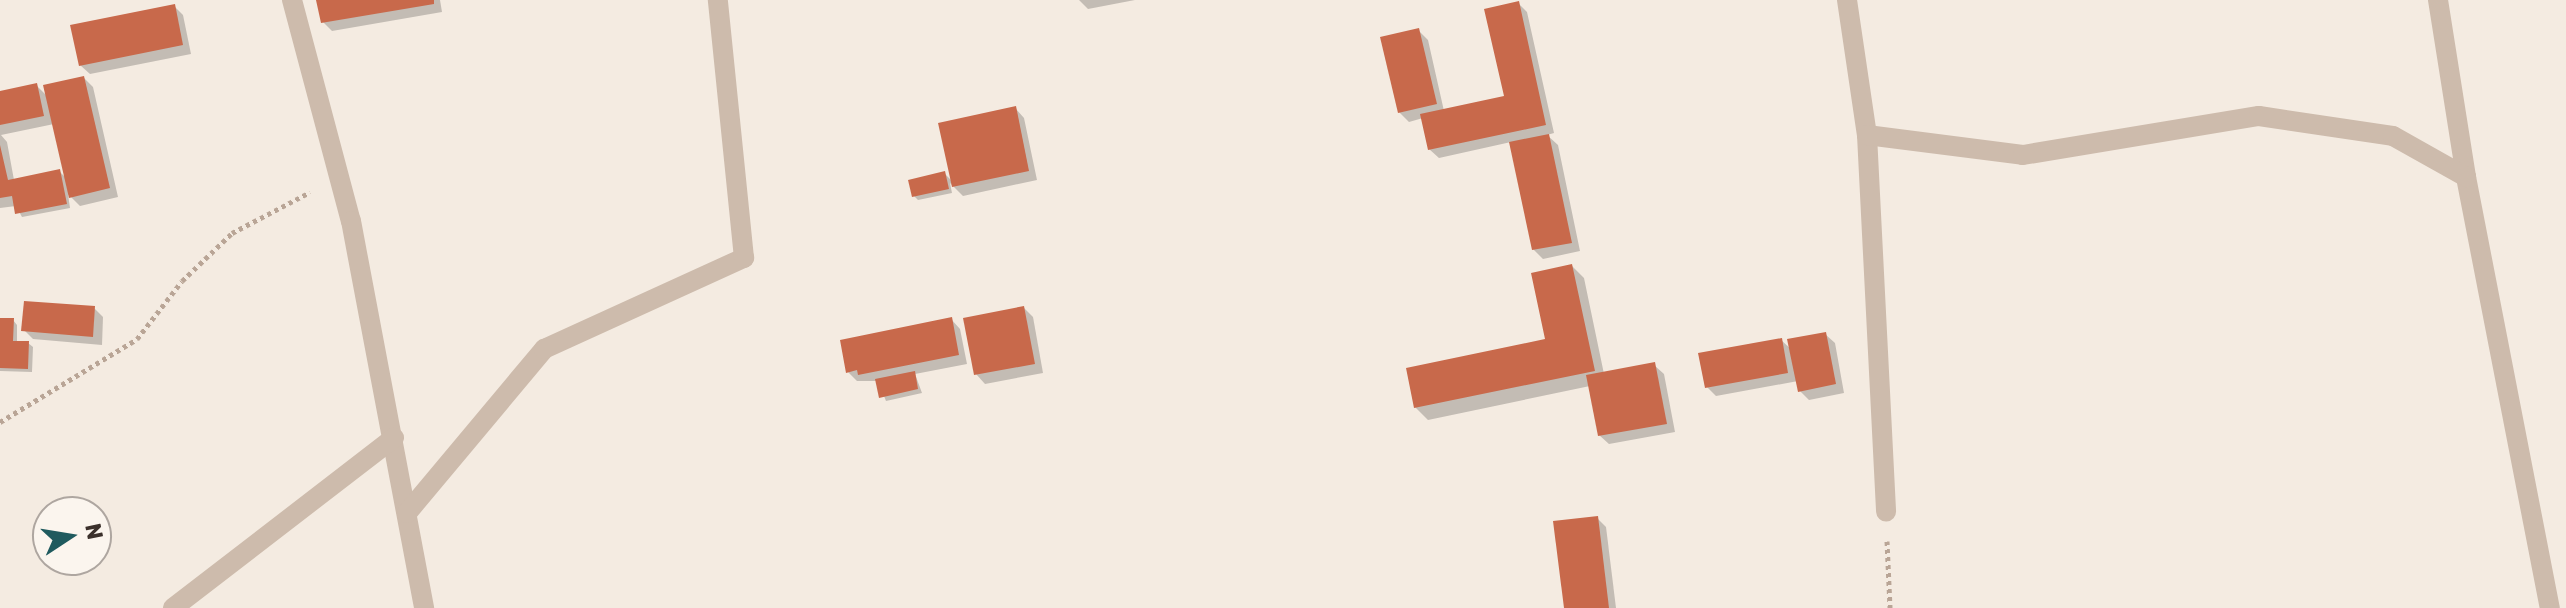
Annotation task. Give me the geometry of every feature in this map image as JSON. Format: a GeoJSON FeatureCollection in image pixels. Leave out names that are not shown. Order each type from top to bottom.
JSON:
{"type":"FeatureCollection","features":[{"type":"Feature","properties":{"kind":"street"},"geometry":{"type":"LineString","coordinates":[[292,0],[339,177],[394,438],[424,608]]}},
{"type":"Feature","properties":{"kind":"street"},"geometry":{"type":"LineString","coordinates":[[407,513],[544,349],[744,258],[718,0]]}},
{"type":"Feature","properties":{"kind":"street"},"geometry":{"type":"LineString","coordinates":[[1847,0],[1867,135],[1886,512]]}},
{"type":"Feature","properties":{"kind":"street"},"geometry":{"type":"LineString","coordinates":[[2438,0],[2466,177],[2550,608]]}},
{"type":"Feature","properties":{"kind":"street"},"geometry":{"type":"LineString","coordinates":[[1867,135],[2023,155],[2259,116],[2393,136],[2466,177]]}},
{"type":"Feature","properties":{"kind":"street"},"geometry":{"type":"LineString","coordinates":[[173,608],[394,438]]}},
{"type":"Feature","properties":{"kind":"path"},"geometry":{"type":"LineString","coordinates":[[0,422],[137,339],[182,281],[232,233],[339,177]]}},
{"type":"Feature","properties":{"kind":"path"},"geometry":{"type":"LineString","coordinates":[[1886,512],[1890,608]]}},
{"type":"Feature","properties":{"kind":"building"},"geometry":{"type":"Polygon","coordinates":[[[316,0],[434,0],[434,4],[321,23],[316,0]]]}},
{"type":"Feature","properties":{"kind":"building"},"geometry":{"type":"Polygon","coordinates":[[[1519,1],[1546,125],[1428,150],[1420,114],[1504,96],[1484,9],[1519,1]]]}},
{"type":"Feature","properties":{"kind":"building"},"geometry":{"type":"Polygon","coordinates":[[[175,4],[183,45],[79,66],[70,25],[175,4]]]}},
{"type":"Feature","properties":{"kind":"building"},"geometry":{"type":"Polygon","coordinates":[[[1419,28],[1437,104],[1398,113],[1380,37],[1419,28]]]}},
{"type":"Feature","properties":{"kind":"building"},"geometry":{"type":"Polygon","coordinates":[[[84,76],[110,188],[69,198],[43,85],[84,76]]]}},
{"type":"Feature","properties":{"kind":"building"},"geometry":{"type":"Polygon","coordinates":[[[37,83],[44,116],[0,125],[0,91],[37,83]]]}},
{"type":"Feature","properties":{"kind":"building"},"geometry":{"type":"Polygon","coordinates":[[[1016,106],[1029,171],[952,187],[938,123],[1016,106]]]}},
{"type":"Feature","properties":{"kind":"building"},"geometry":{"type":"Polygon","coordinates":[[[1549,134],[1572,243],[1532,250],[1509,142],[1549,134]]]}},
{"type":"Feature","properties":{"kind":"building"},"geometry":{"type":"Polygon","coordinates":[[[0,145],[8,180],[60,169],[67,204],[15,214],[12,196],[0,198],[0,145]]]}},
{"type":"Feature","properties":{"kind":"building"},"geometry":{"type":"Polygon","coordinates":[[[945,171],[949,189],[912,197],[908,180],[945,171]]]}},
{"type":"Feature","properties":{"kind":"building"},"geometry":{"type":"Polygon","coordinates":[[[1572,264],[1595,371],[1414,408],[1406,368],[1545,339],[1531,273],[1572,264]]]}},
{"type":"Feature","properties":{"kind":"building"},"geometry":{"type":"Polygon","coordinates":[[[24,301],[95,306],[93,337],[21,331],[24,301]]]}},
{"type":"Feature","properties":{"kind":"building"},"geometry":{"type":"Polygon","coordinates":[[[1024,306],[1035,364],[974,375],[963,318],[1024,306]]]}},
{"type":"Feature","properties":{"kind":"building"},"geometry":{"type":"Polygon","coordinates":[[[952,317],[959,355],[858,375],[857,370],[846,373],[840,340],[952,317]]]}},
{"type":"Feature","properties":{"kind":"building"},"geometry":{"type":"Polygon","coordinates":[[[0,318],[14,318],[13,341],[29,341],[28,369],[0,368],[0,318]]]}},
{"type":"Feature","properties":{"kind":"building"},"geometry":{"type":"Polygon","coordinates":[[[1826,332],[1836,384],[1798,392],[1787,339],[1826,332]]]}},
{"type":"Feature","properties":{"kind":"building"},"geometry":{"type":"Polygon","coordinates":[[[1782,338],[1788,373],[1705,388],[1698,353],[1782,338]]]}},
{"type":"Feature","properties":{"kind":"building"},"geometry":{"type":"Polygon","coordinates":[[[1655,362],[1667,424],[1598,436],[1586,375],[1655,362]]]}},
{"type":"Feature","properties":{"kind":"building"},"geometry":{"type":"Polygon","coordinates":[[[915,371],[918,389],[879,398],[875,379],[915,371]]]}},
{"type":"Feature","properties":{"kind":"building"},"geometry":{"type":"Polygon","coordinates":[[[1598,516],[1609,608],[1564,608],[1553,521],[1598,516]]]}}]}
